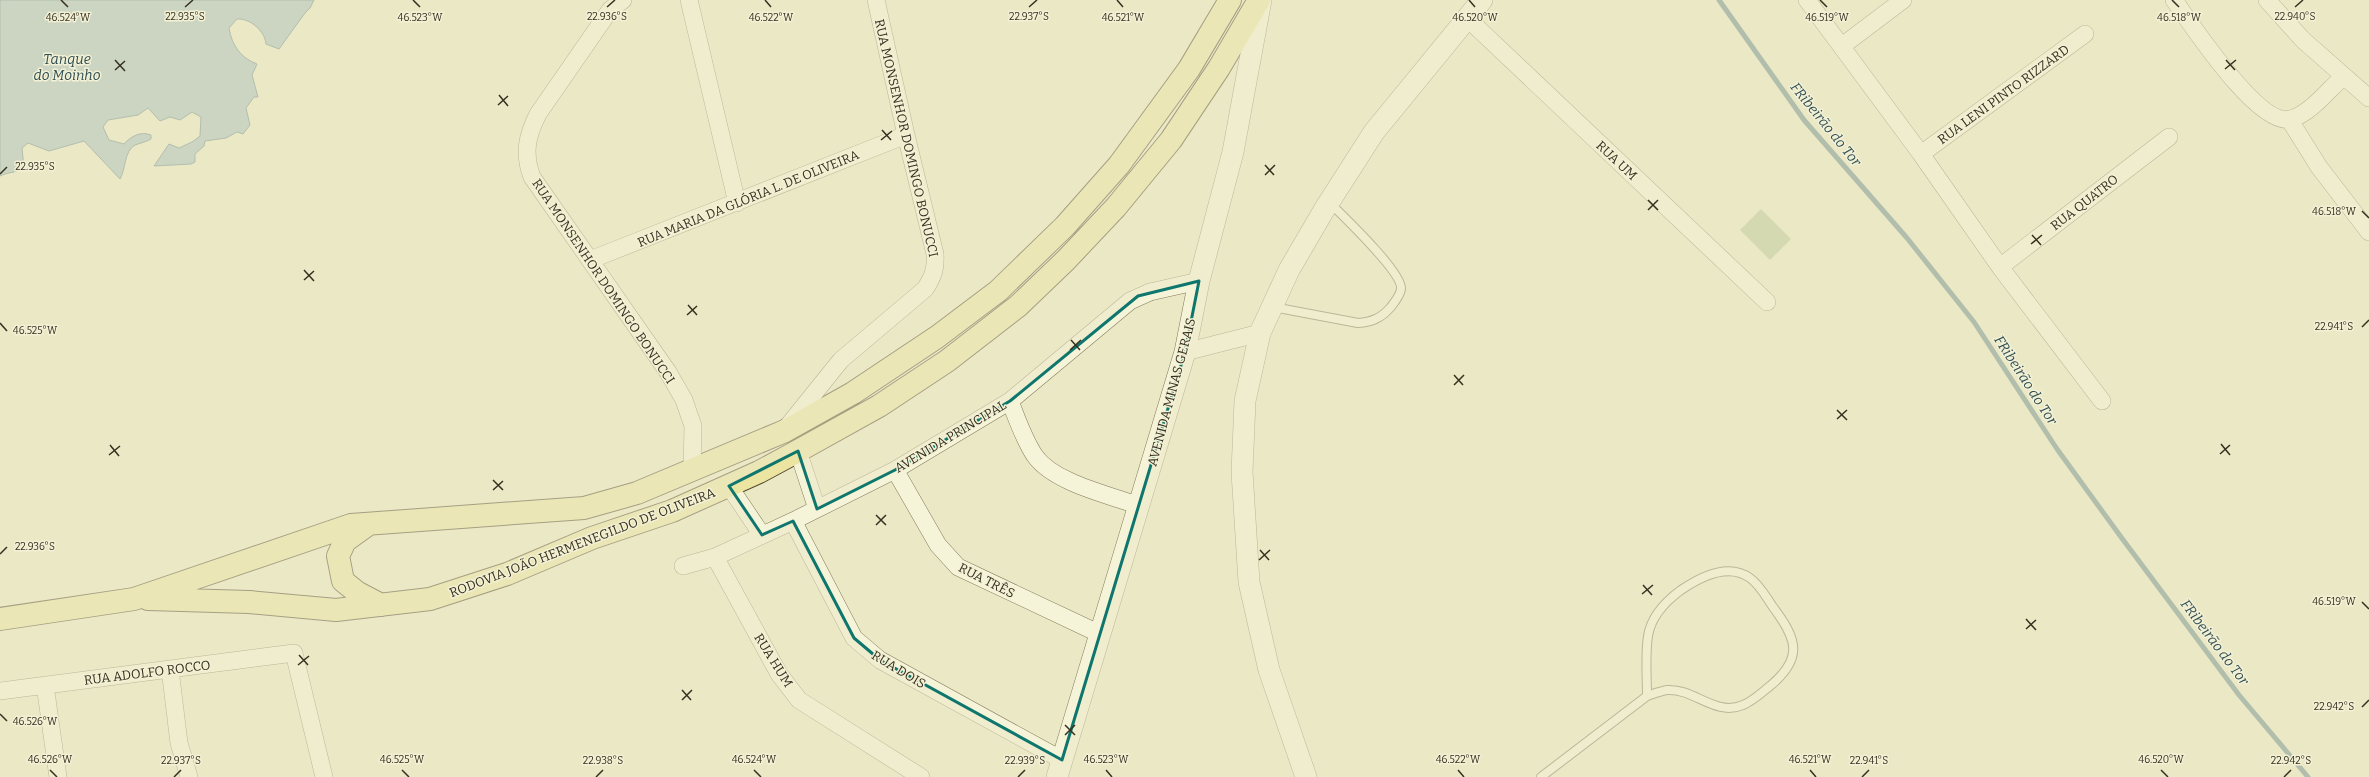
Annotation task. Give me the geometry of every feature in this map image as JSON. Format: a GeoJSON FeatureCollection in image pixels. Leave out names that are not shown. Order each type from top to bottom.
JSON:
{"type":"FeatureCollection","features":[{"type":"Feature","properties":{"kind":"main road","name":"RODOVIA JOÃO HERMENEGILDO DE OLIVEIRA"},"geometry":{"type":"LineString","coordinates":[[134,599],[351,525],[584,508],[637,493],[784,431],[853,393],[937,337],[998,291],[1065,226],[1119,165],[1189,69],[1230,0]]}},
{"type":"Feature","properties":{"kind":"main road","name":"RODOVIA JOÃO HERMENEGILDO DE OLIVEIRA"},"geometry":{"type":"LineString","coordinates":[[0,619],[134,599],[249,602],[336,610],[430,599],[500,576],[592,538],[672,511],[729,486],[798,452],[878,406],[947,361],[1018,306],[1066,260],[1116,207],[1171,140],[1219,68],[1260,0]]}},
{"type":"Feature","properties":{"kind":"main road"},"geometry":{"type":"LineString","coordinates":[[369,524],[345,541],[338,556],[343,581],[358,593],[381,605]]}},
{"type":"Feature","properties":{"kind":"street"},"geometry":{"type":"LineString","coordinates":[[689,0],[737,203]]}},
{"type":"Feature","properties":{"kind":"street","name":"RUA MONSENHOR DOMINGO BONUCCI"},"geometry":{"type":"LineString","coordinates":[[784,431],[841,360],[925,289],[936,268],[935,254],[906,136],[876,0]]}},
{"type":"Feature","properties":{"kind":"street","name":"AVENIDA MINAS GERAIS"},"geometry":{"type":"LineString","coordinates":[[1060,768],[1184,352],[1199,281],[1233,152],[1260,0]]}},
{"type":"Feature","properties":{"kind":"street"},"geometry":{"type":"LineString","coordinates":[[1306,777],[1269,670],[1249,582],[1242,464],[1245,401],[1260,333],[1290,270],[1329,202],[1374,132],[1482,0]]}},
{"type":"Feature","properties":{"kind":"street"},"geometry":{"type":"LineString","coordinates":[[1807,0],[1921,154],[2000,267],[2102,401]]}},
{"type":"Feature","properties":{"kind":"street"},"geometry":{"type":"LineString","coordinates":[[1842,46],[1903,0]]}},
{"type":"Feature","properties":{"kind":"street"},"geometry":{"type":"LineString","coordinates":[[2174,0],[2248,96],[2263,111],[2280,118],[2289,119],[2300,115],[2344,77]]}},
{"type":"Feature","properties":{"kind":"street"},"geometry":{"type":"LineString","coordinates":[[2267,0],[2303,40],[2369,98]]}},
{"type":"Feature","properties":{"kind":"street","name":"RUA MONSENHOR DOMINGO BONUCCI"},"geometry":{"type":"LineString","coordinates":[[614,3],[538,114],[529,132],[526,149],[527,163],[532,177],[668,372],[684,400],[693,426],[692,470]]}},
{"type":"Feature","properties":{"kind":"street","name":"RUA UM"},"geometry":{"type":"LineString","coordinates":[[1467,18],[1767,302]]}},
{"type":"Feature","properties":{"kind":"street","name":"RUA LENI PINTO RIZZARD"},"geometry":{"type":"LineString","coordinates":[[1921,154],[2085,34]]}},
{"type":"Feature","properties":{"kind":"street"},"geometry":{"type":"LineString","coordinates":[[2289,119],[2319,167],[2369,232]]}},
{"type":"Feature","properties":{"kind":"street","name":"RUA MARIA DA GLÓRIA L. DE OLIVEIRA"},"geometry":{"type":"LineString","coordinates":[[590,260],[906,136]]}},
{"type":"Feature","properties":{"kind":"street","name":"RUA QUATRO"},"geometry":{"type":"LineString","coordinates":[[2000,267],[2169,137]]}},
{"type":"Feature","properties":{"kind":"street","name":"AVENIDA PRINCIPAL"},"geometry":{"type":"LineString","coordinates":[[683,566],[715,557],[793,521],[895,470],[1010,401],[1130,301],[1150,292],[1199,281]]}},
{"type":"Feature","properties":{"kind":"street"},"geometry":{"type":"LineString","coordinates":[[1184,352],[1260,333]]}},
{"type":"Feature","properties":{"kind":"street"},"geometry":{"type":"LineString","coordinates":[[1010,401],[1029,447],[1044,466],[1069,480],[1139,506]]}},
{"type":"Feature","properties":{"kind":"street"},"geometry":{"type":"LineString","coordinates":[[798,452],[817,509]]}},
{"type":"Feature","properties":{"kind":"street","name":"RUA TRÊS"},"geometry":{"type":"LineString","coordinates":[[895,470],[938,546],[958,567],[1100,634]]}},
{"type":"Feature","properties":{"kind":"street"},"geometry":{"type":"LineString","coordinates":[[729,486],[762,535]]}},
{"type":"Feature","properties":{"kind":"street","name":"RUA DOIS"},"geometry":{"type":"LineString","coordinates":[[793,521],[854,638],[880,660],[1060,768]]}},
{"type":"Feature","properties":{"kind":"street","name":"RUA HUM"},"geometry":{"type":"LineString","coordinates":[[715,557],[779,674],[799,700],[921,777]]}},
{"type":"Feature","properties":{"kind":"street","name":"RUA ADOLFO ROCCO"},"geometry":{"type":"LineString","coordinates":[[0,691],[294,653],[324,777]]}},
{"type":"Feature","properties":{"kind":"street"},"geometry":{"type":"LineString","coordinates":[[170,669],[179,743],[189,777]]}},
{"type":"Feature","properties":{"kind":"street"},"geometry":{"type":"LineString","coordinates":[[45,685],[58,777]]}},
{"type":"Feature","properties":{"kind":"lane"},"geometry":{"type":"LineString","coordinates":[[1272,306],[1358,323],[1369,322],[1382,317],[1395,302],[1401,290],[1400,280],[1390,266],[1329,202]]}},
{"type":"Feature","properties":{"kind":"lane"},"geometry":{"type":"LineString","coordinates":[[1541,777],[1647,696],[1668,690],[1679,692],[1728,709],[1742,705],[1756,698],[1789,667],[1793,642],[1786,624],[1750,578],[1727,571],[1710,574],[1692,582],[1674,595],[1652,622],[1648,636],[1647,696]]}},
{"type":"Feature","properties":{"kind":"highlighted area"},"geometry":{"type":"Polygon","coordinates":[[[1199,281],[1185,352],[1062,760],[880,660],[854,638],[793,521],[762,535],[729,486],[798,451],[817,509],[895,470],[1010,401],[1138,296],[1199,281]]]}},
{"type":"Feature","properties":{"kind":"green space"},"geometry":{"type":"Polygon","coordinates":[[[1761,209],[1791,239],[1770,260],[1740,230],[1761,209]]]}},
{"type":"Feature","properties":{"kind":"water","name":"Tanque do Moinho"},"geometry":{"type":"Polygon","coordinates":[[[0,0],[314,0],[310,8],[279,49],[266,44],[263,34],[252,23],[242,19],[237,19],[229,28],[232,40],[238,50],[246,58],[257,64],[252,75],[258,97],[254,97],[246,108],[250,125],[243,134],[237,132],[226,138],[205,141],[204,146],[195,154],[195,162],[191,164],[154,166],[169,144],[179,148],[192,142],[200,136],[201,117],[192,112],[180,120],[170,117],[160,121],[148,108],[138,115],[108,120],[103,127],[109,140],[124,144],[136,135],[151,135],[151,139],[131,148],[120,179],[84,141],[49,151],[28,143],[22,148],[24,168],[0,176],[0,0]]]}},
{"type":"Feature","properties":{"kind":"waterway","name":"FRibeirão do Tor"},"geometry":{"type":"LineString","coordinates":[[1719,0],[1804,120],[1907,238],[1974,322],[2057,449],[2121,537],[2239,695],[2308,777]]}}]}
